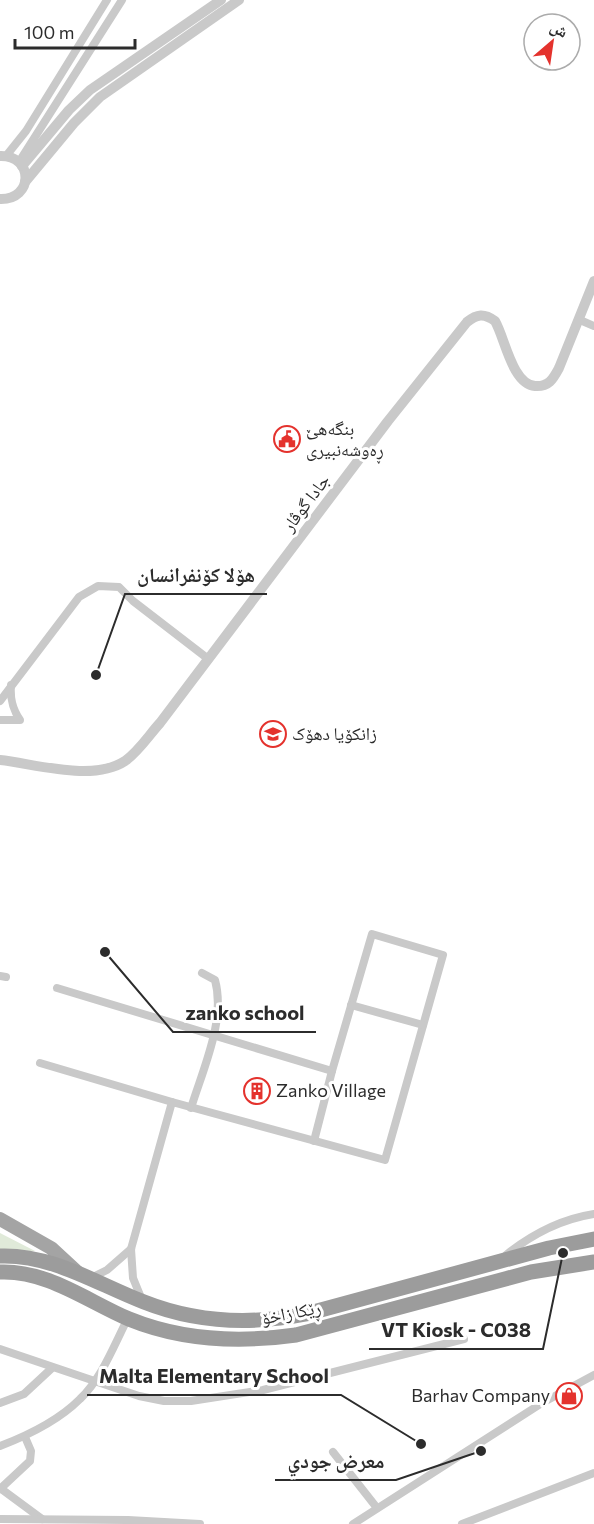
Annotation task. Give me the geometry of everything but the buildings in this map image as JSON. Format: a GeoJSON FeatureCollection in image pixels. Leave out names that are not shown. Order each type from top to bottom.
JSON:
{"type":"FeatureCollection","features":[{"type":"Feature","properties":{"kind":"highway","name":"ڕێکا زاخۆ"},"geometry":{"type":"LineString","coordinates":[[0,1256],[39,1260],[84,1275],[144,1302],[190,1317],[218,1321],[275,1320],[306,1314],[549,1248],[594,1239]]}},
{"type":"Feature","properties":{"kind":"highway"},"geometry":{"type":"LineString","coordinates":[[549,1248],[553,1267]]}},
{"type":"Feature","properties":{"kind":"highway","name":"ڕێکا زاخۆ"},"geometry":{"type":"LineString","coordinates":[[0,1272],[33,1276],[59,1285],[152,1327],[200,1338],[229,1341],[296,1335],[553,1267],[594,1262]]}},
{"type":"Feature","properties":{"kind":"main road","name":"ڕێکا زاخۆ"},"geometry":{"type":"LineString","coordinates":[[0,1219],[51,1248],[84,1275]]}},
{"type":"Feature","properties":{"kind":"street"},"geometry":{"type":"LineString","coordinates":[[0,199],[14,197],[23,188],[25,182],[21,164],[3,156],[26,131],[107,0]]}},
{"type":"Feature","properties":{"kind":"street"},"geometry":{"type":"LineString","coordinates":[[21,164],[122,0]]}},
{"type":"Feature","properties":{"kind":"street"},"geometry":{"type":"LineString","coordinates":[[21,164],[90,90],[221,0]]}},
{"type":"Feature","properties":{"kind":"street"},"geometry":{"type":"LineString","coordinates":[[25,182],[87,109],[100,97],[239,0]]}},
{"type":"Feature","properties":{"kind":"street","name":"جادا گوڤار"},"geometry":{"type":"LineString","coordinates":[[0,760],[83,771],[114,767],[134,753],[467,322],[474,316],[481,315],[488,316],[495,321],[519,377],[530,385],[545,385],[552,381],[580,320],[594,281]]}},
{"type":"Feature","properties":{"kind":"street"},"geometry":{"type":"LineString","coordinates":[[580,320],[594,326]]}},
{"type":"Feature","properties":{"kind":"street"},"geometry":{"type":"LineString","coordinates":[[0,700],[79,597],[98,586],[119,587],[133,601],[207,658],[211,656]]}},
{"type":"Feature","properties":{"kind":"street"},"geometry":{"type":"LineString","coordinates":[[0,720],[20,720],[12,707],[11,685]]}},
{"type":"Feature","properties":{"kind":"street"},"geometry":{"type":"LineString","coordinates":[[40,1063],[191,1108],[314,1141],[385,1160],[443,955],[372,934],[314,1141]]}},
{"type":"Feature","properties":{"kind":"street"},"geometry":{"type":"LineString","coordinates":[[191,1108],[218,1014],[219,994],[214,980],[202,973]]}},
{"type":"Feature","properties":{"kind":"street"},"geometry":{"type":"LineString","coordinates":[[57,988],[332,1071]]}},
{"type":"Feature","properties":{"kind":"street"},"geometry":{"type":"LineString","coordinates":[[351,1005],[423,1025]]}},
{"type":"Feature","properties":{"kind":"street"},"geometry":{"type":"LineString","coordinates":[[144,1302],[133,1278],[131,1249],[171,1102]]}},
{"type":"Feature","properties":{"kind":"street"},"geometry":{"type":"LineString","coordinates":[[497,1263],[534,1235],[579,1216],[594,1214]]}},
{"type":"Feature","properties":{"kind":"street"},"geometry":{"type":"LineString","coordinates":[[84,1275],[107,1270],[131,1249]]}},
{"type":"Feature","properties":{"kind":"street"},"geometry":{"type":"LineString","coordinates":[[0,1446],[25,1437],[43,1427],[81,1398],[94,1381],[128,1318]]}},
{"type":"Feature","properties":{"kind":"street"},"geometry":{"type":"LineString","coordinates":[[0,1349],[139,1396],[164,1401],[191,1401],[263,1390],[464,1339]]}},
{"type":"Feature","properties":{"kind":"street"},"geometry":{"type":"LineString","coordinates":[[0,1403],[24,1394],[52,1368]]}},
{"type":"Feature","properties":{"kind":"street"},"geometry":{"type":"LineString","coordinates":[[353,1524],[542,1403],[594,1376]]}},
{"type":"Feature","properties":{"kind":"street"},"geometry":{"type":"LineString","coordinates":[[25,1437],[32,1456],[30,1461],[0,1489],[42,1519]]}},
{"type":"Feature","properties":{"kind":"street"},"geometry":{"type":"LineString","coordinates":[[333,1452],[377,1508]]}},
{"type":"Feature","properties":{"kind":"street"},"geometry":{"type":"LineString","coordinates":[[462,1524],[594,1473]]}},
{"type":"Feature","properties":{"kind":"street"},"geometry":{"type":"LineString","coordinates":[[0,1519],[14,1522],[42,1519],[200,1524]]}},
{"type":"Feature","properties":{"kind":"green space"},"geometry":{"type":"Polygon","coordinates":[[[0,1233],[35,1251],[0,1250],[0,1233]]]}},
{"type":"Feature","properties":{"kind":"place","name":"بنگه‌هێ ڕه‌وشه‌نبیرى"},"geometry":{"type":"Point","coordinates":[287,439]}},
{"type":"Feature","properties":{"kind":"place","name":"هۆلا كۆنفرانسان"},"geometry":{"type":"Point","coordinates":[96,675]}},
{"type":"Feature","properties":{"kind":"place","name":"زانکۆیا دهۆک"},"geometry":{"type":"Point","coordinates":[273,734]}},
{"type":"Feature","properties":{"kind":"place","name":"zanko school"},"geometry":{"type":"Point","coordinates":[105,952]}},
{"type":"Feature","properties":{"kind":"place","name":"Zanko Village"},"geometry":{"type":"Point","coordinates":[257,1091]}},
{"type":"Feature","properties":{"kind":"place","name":"VT Kiosk - C038"},"geometry":{"type":"Point","coordinates":[563,1253]}},
{"type":"Feature","properties":{"kind":"place","name":"Barhav Company"},"geometry":{"type":"Point","coordinates":[569,1396]}},
{"type":"Feature","properties":{"kind":"place","name":"Malta Elementary School"},"geometry":{"type":"Point","coordinates":[421,1444]}},
{"type":"Feature","properties":{"kind":"place","name":"معرض جودي"},"geometry":{"type":"Point","coordinates":[481,1451]}}]}
